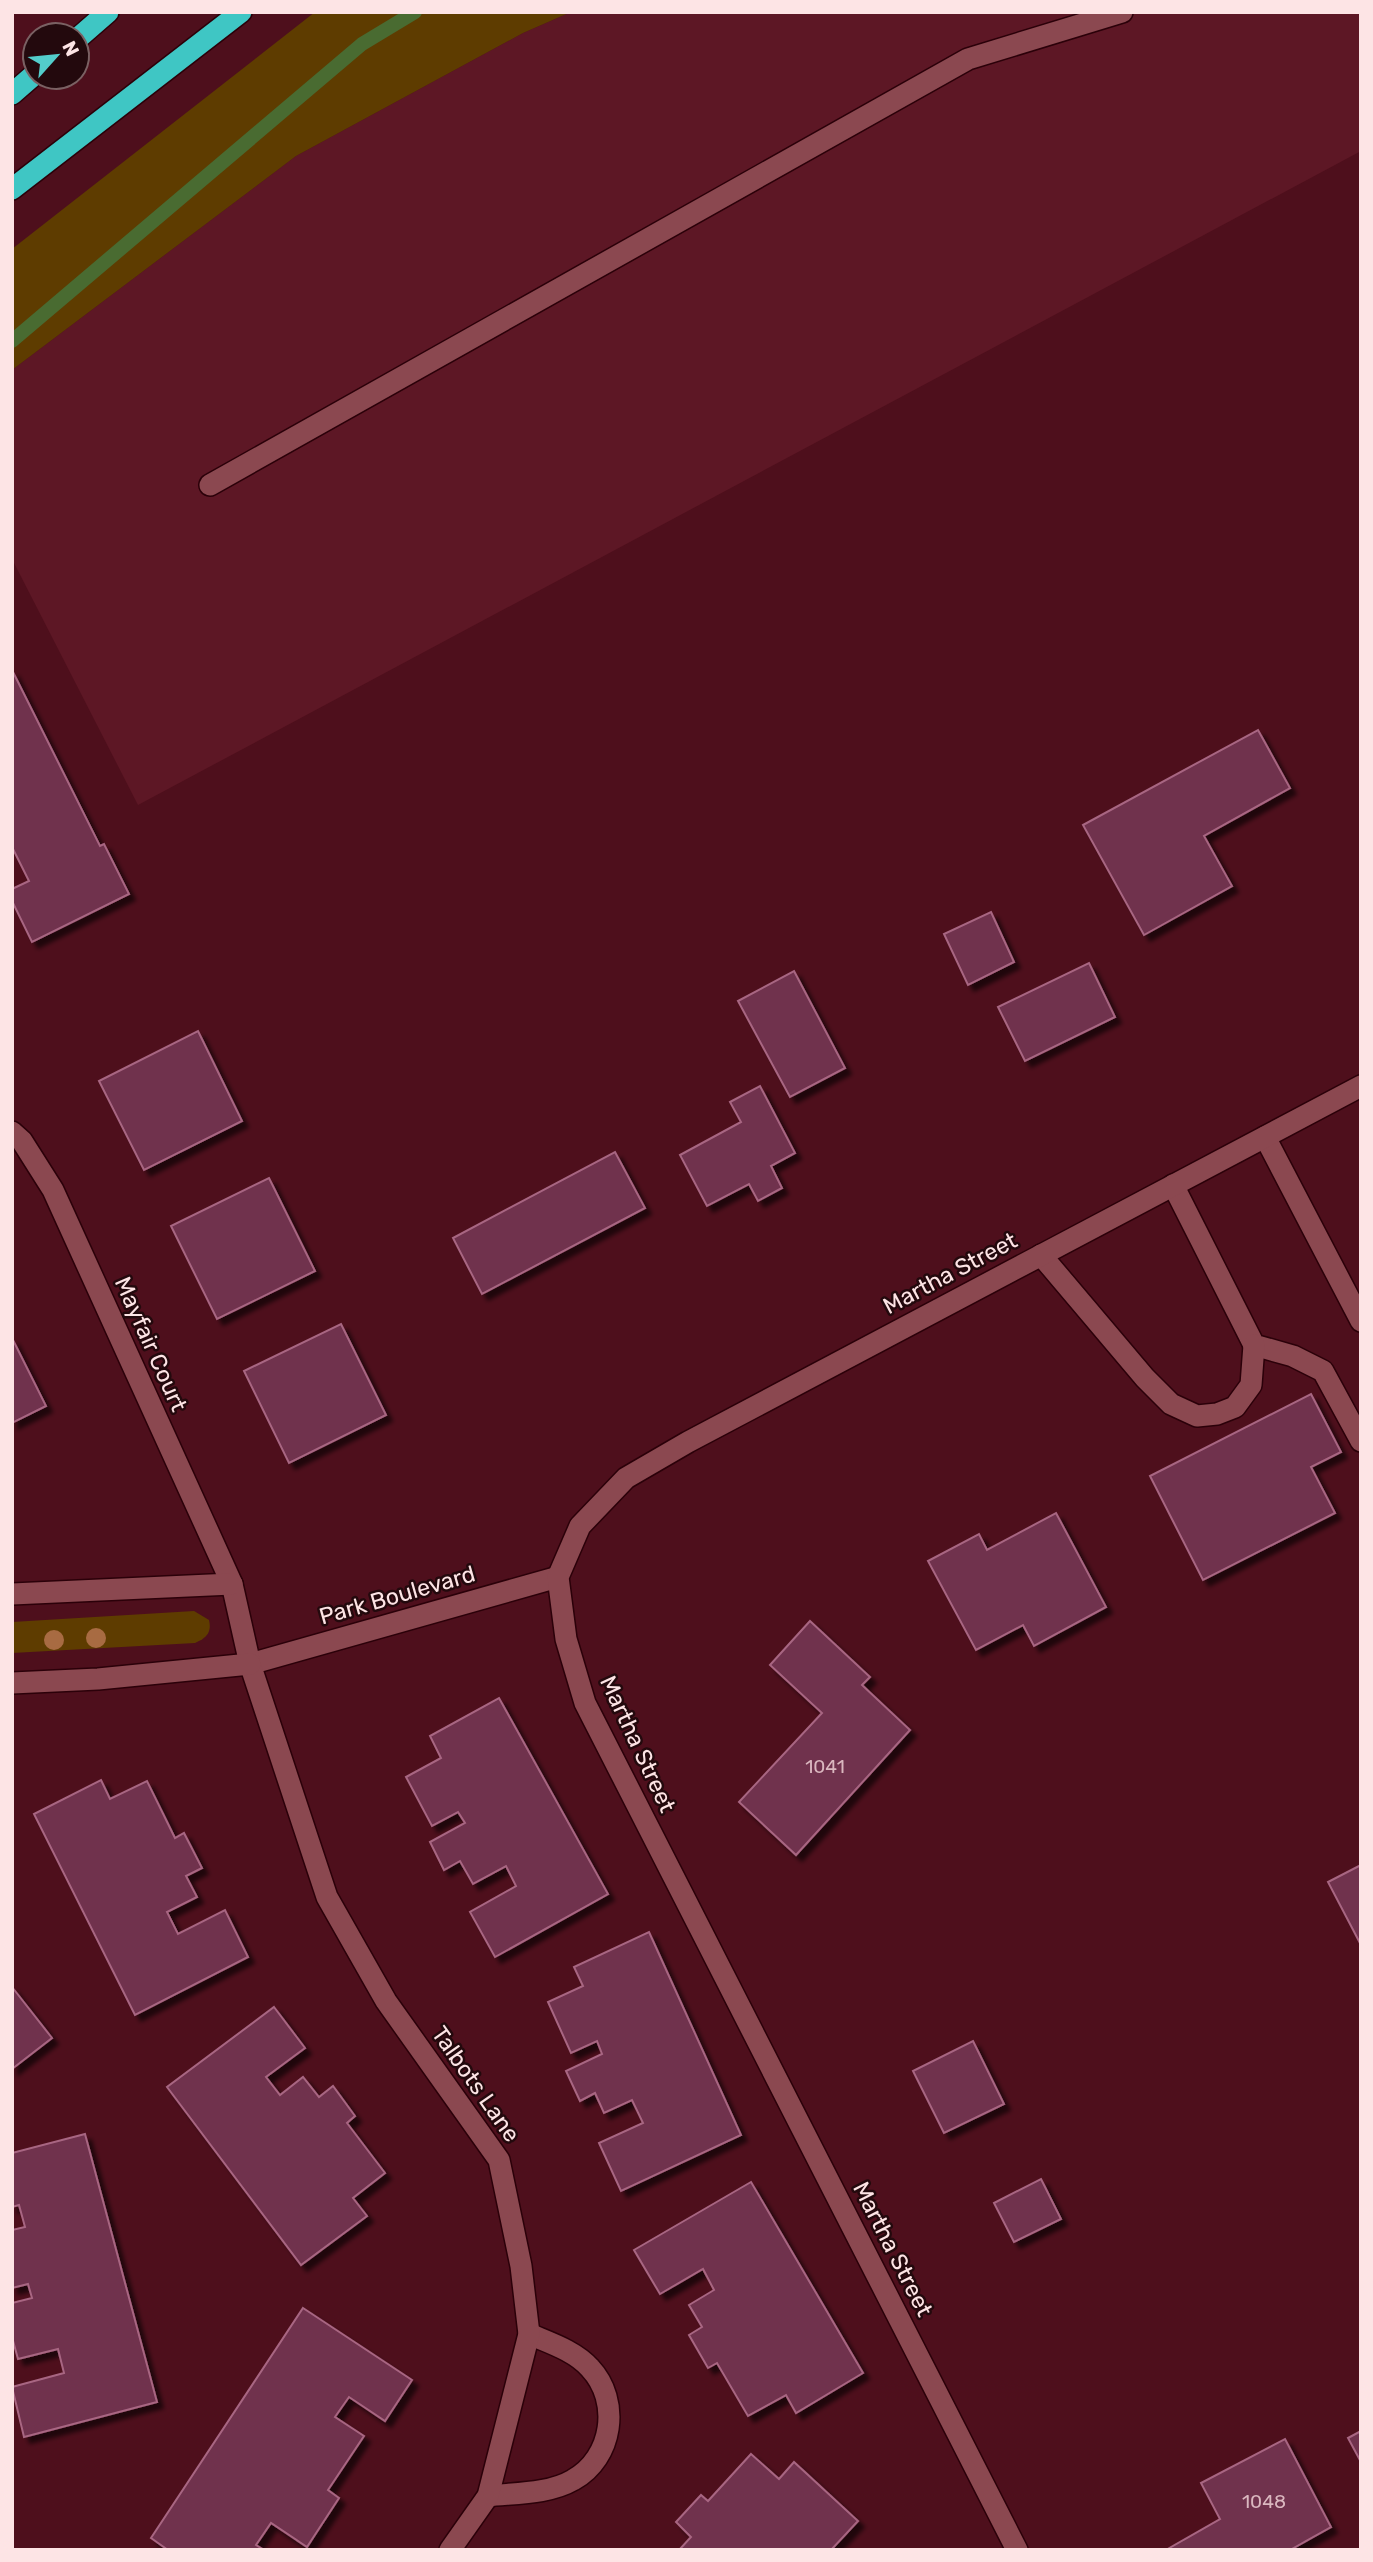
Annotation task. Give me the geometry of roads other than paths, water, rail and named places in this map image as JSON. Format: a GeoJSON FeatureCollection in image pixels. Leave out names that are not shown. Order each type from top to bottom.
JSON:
{"type":"FeatureCollection","features":[{"type":"Feature","properties":{"kind":"highway"},"geometry":{"type":"LineString","coordinates":[[91,27],[108,12]]}},
{"type":"Feature","properties":{"kind":"highway"},"geometry":{"type":"LineString","coordinates":[[12,189],[241,12]]}},
{"type":"Feature","properties":{"kind":"street"},"geometry":{"type":"LineString","coordinates":[[210,485],[968,59],[1122,12]]}},
{"type":"Feature","properties":{"kind":"street","name":"Martha Street"},"geometry":{"type":"LineString","coordinates":[[1017,2550],[585,1703],[566,1639],[558,1577],[580,1526],[625,1478],[688,1442],[1361,1086]]}},
{"type":"Feature","properties":{"kind":"street","name":"Mayfair Court"},"geometry":{"type":"LineString","coordinates":[[12,1132],[22,1141],[52,1190],[232,1584]]}},
{"type":"Feature","properties":{"kind":"street"},"geometry":{"type":"LineString","coordinates":[[1265,1137],[1361,1321]]}},
{"type":"Feature","properties":{"kind":"street"},"geometry":{"type":"LineString","coordinates":[[1041,1255],[1145,1378],[1171,1404],[1197,1416],[1217,1414],[1235,1406],[1251,1385],[1254,1345],[1173,1185]]}},
{"type":"Feature","properties":{"kind":"street"},"geometry":{"type":"LineString","coordinates":[[1254,1345],[1293,1356],[1324,1371],[1361,1441]]}},
{"type":"Feature","properties":{"kind":"street","name":"Park Boulevard"},"geometry":{"type":"LineString","coordinates":[[12,1683],[98,1679],[250,1664],[558,1577]]}},
{"type":"Feature","properties":{"kind":"street"},"geometry":{"type":"LineString","coordinates":[[12,1594],[232,1584],[250,1664]]}},
{"type":"Feature","properties":{"kind":"street","name":"Talbots Lane"},"geometry":{"type":"LineString","coordinates":[[250,1664],[327,1897],[386,2001],[499,2160],[521,2266],[529,2334],[488,2496],[450,2550]]}},
{"type":"Feature","properties":{"kind":"street"},"geometry":{"type":"LineString","coordinates":[[488,2496],[552,2488],[573,2480],[590,2468],[603,2450],[609,2429],[609,2407],[602,2386],[591,2368],[574,2355],[529,2334]]}},
{"type":"Feature","properties":{"kind":"waterway"},"geometry":{"type":"LineString","coordinates":[[12,341],[362,44],[415,12]]}}]}
